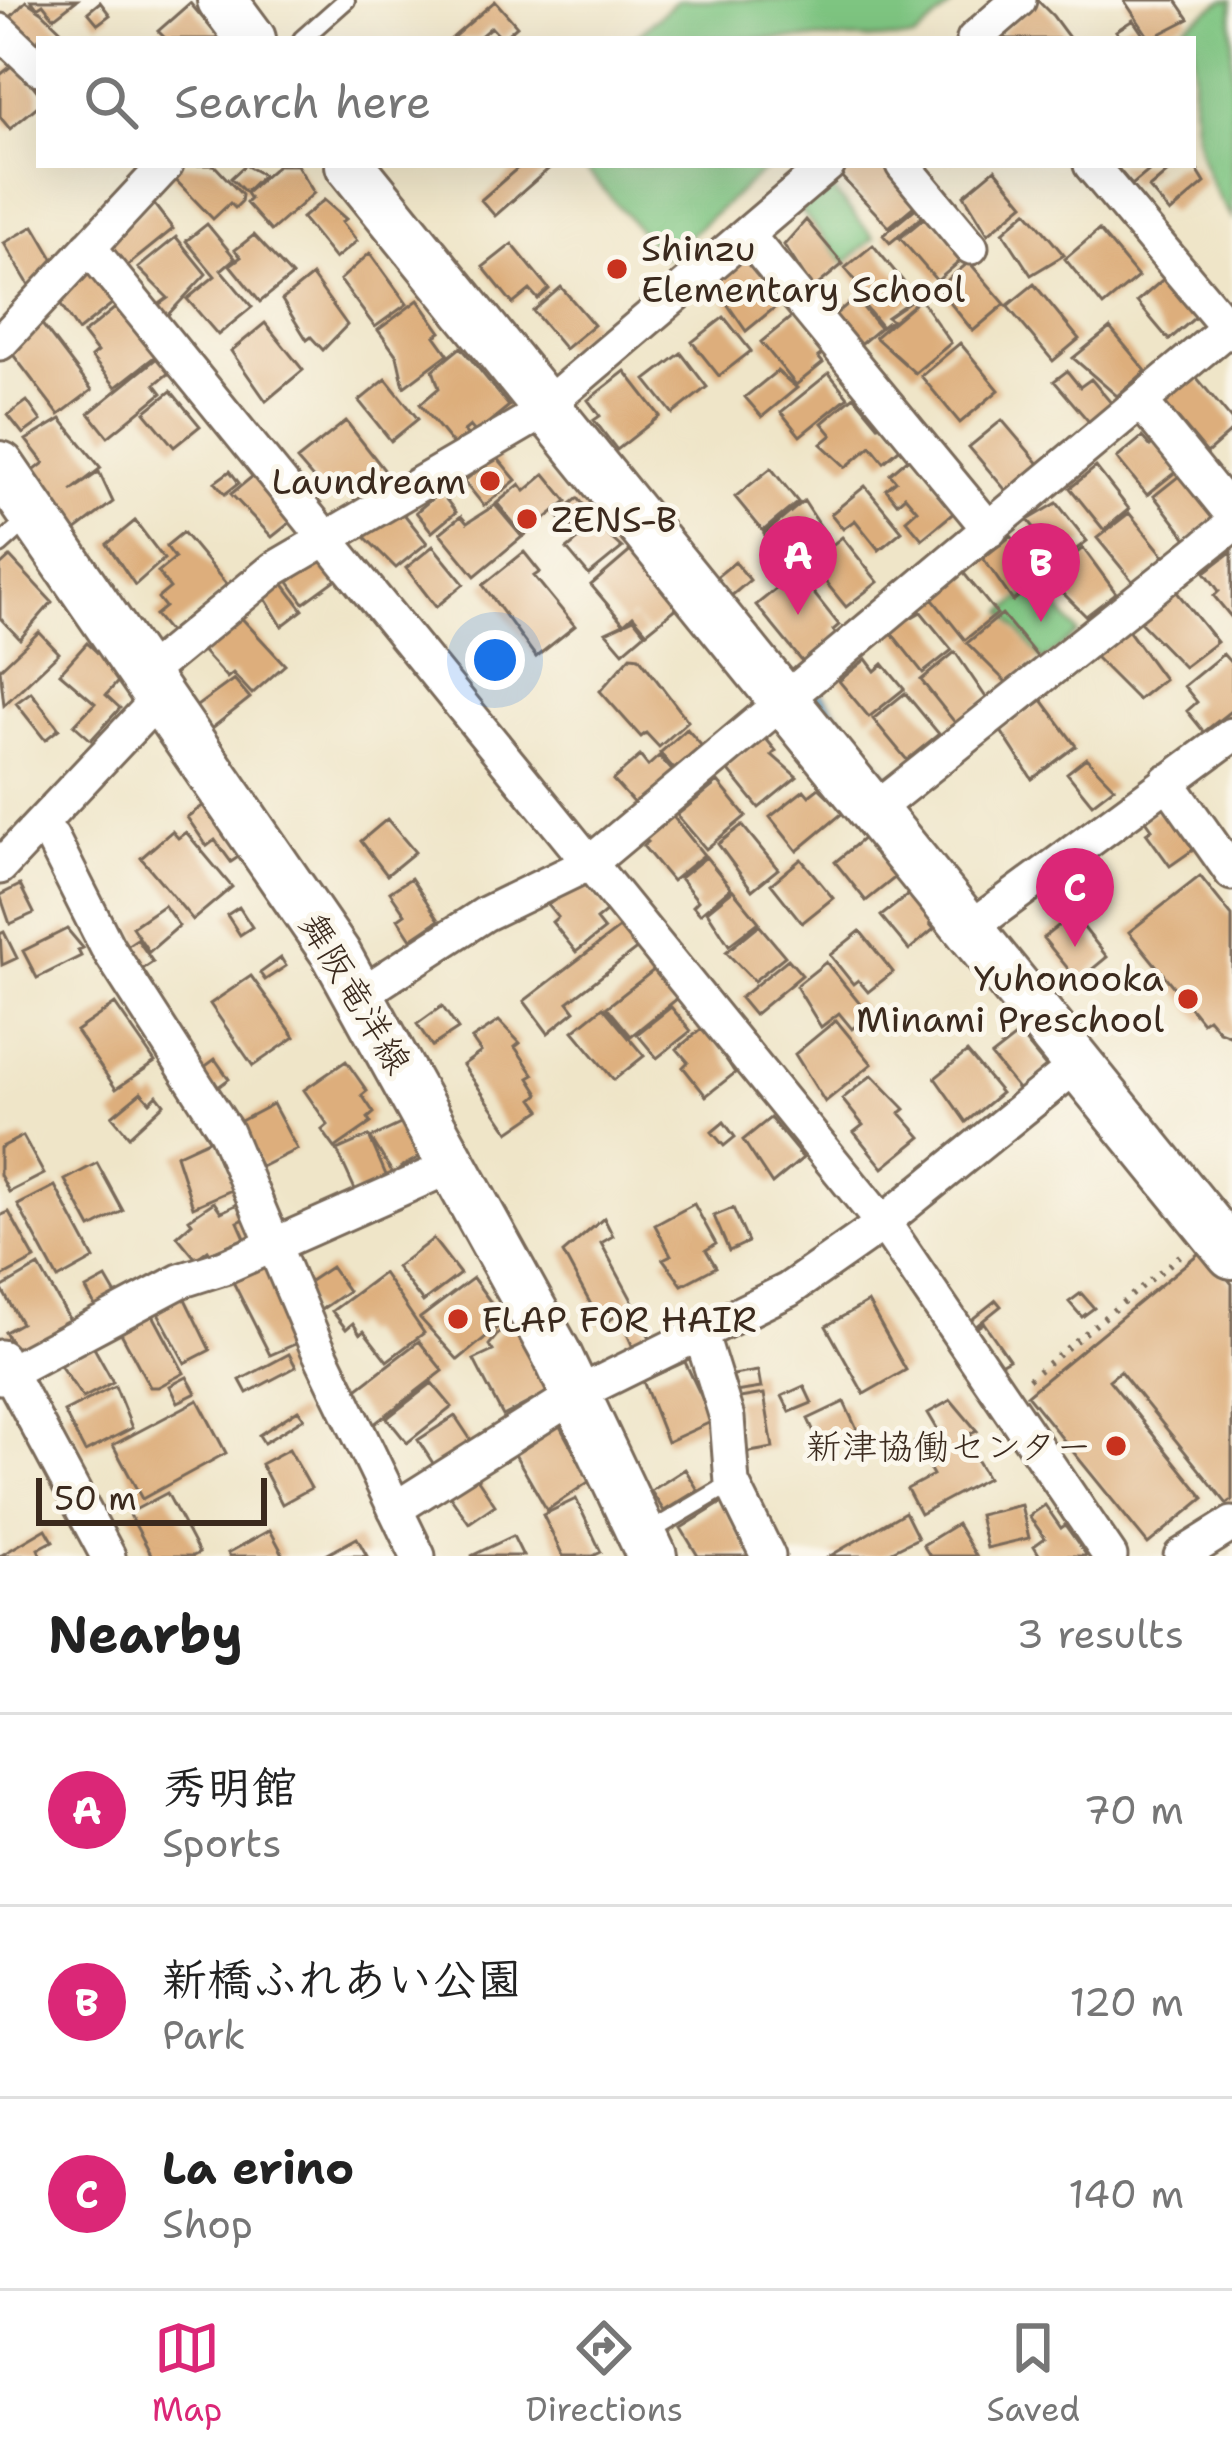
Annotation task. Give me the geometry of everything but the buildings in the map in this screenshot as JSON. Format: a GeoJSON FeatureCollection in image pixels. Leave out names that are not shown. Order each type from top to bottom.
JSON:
{"type":"FeatureCollection","features":[{"type":"Feature","properties":{"kind":"street"},"geometry":{"type":"LineString","coordinates":[[222,0],[249,36]]}},
{"type":"Feature","properties":{"kind":"street"},"geometry":{"type":"LineString","coordinates":[[981,36],[1019,0]]}},
{"type":"Feature","properties":{"kind":"street"},"geometry":{"type":"LineString","coordinates":[[0,31],[36,65]]}},
{"type":"Feature","properties":{"kind":"street"},"geometry":{"type":"LineString","coordinates":[[352,168],[1222,1242]]}},
{"type":"Feature","properties":{"kind":"street"},"geometry":{"type":"LineString","coordinates":[[0,866],[154,685],[249,586],[546,407],[825,168]]}},
{"type":"Feature","properties":{"kind":"street"},"geometry":{"type":"LineString","coordinates":[[905,168],[971,247]]}},
{"type":"Feature","properties":{"kind":"street"},"geometry":{"type":"LineString","coordinates":[[360,995],[485,914],[590,862],[786,703],[1229,325],[1094,168]]}},
{"type":"Feature","properties":{"kind":"street"},"geometry":{"type":"LineString","coordinates":[[0,343],[89,248],[153,170]]}},
{"type":"Feature","properties":{"kind":"street"},"geometry":{"type":"LineString","coordinates":[[747,235],[990,530]]}},
{"type":"Feature","properties":{"kind":"street"},"geometry":{"type":"LineString","coordinates":[[89,248],[882,1222],[1110,1556]]}},
{"type":"Feature","properties":{"kind":"street"},"geometry":{"type":"LineString","coordinates":[[1141,402],[1232,514]]}},
{"type":"Feature","properties":{"kind":"street","name":"舞阪竜洋線"},"geometry":{"type":"LineString","coordinates":[[0,466],[17,530],[154,685],[274,858],[360,995],[577,1394],[647,1546]]}},
{"type":"Feature","properties":{"kind":"street"},"geometry":{"type":"LineString","coordinates":[[873,811],[1232,525]]}},
{"type":"Feature","properties":{"kind":"street"},"geometry":{"type":"LineString","coordinates":[[969,929],[1232,735]]}},
{"type":"Feature","properties":{"kind":"street"},"geometry":{"type":"LineString","coordinates":[[1167,781],[1232,873]]}},
{"type":"Feature","properties":{"kind":"street"},"geometry":{"type":"LineString","coordinates":[[38,826],[52,838],[107,947],[226,1132],[316,1345],[418,1556]]}},
{"type":"Feature","properties":{"kind":"street"},"geometry":{"type":"LineString","coordinates":[[395,1509],[577,1394],[788,1290],[882,1222],[1078,1064]]}},
{"type":"Feature","properties":{"kind":"street"},"geometry":{"type":"LineString","coordinates":[[109,1556],[3,1368],[180,1281],[277,1244],[454,1165]]}},
{"type":"Feature","properties":{"kind":"street"},"geometry":{"type":"LineString","coordinates":[[701,1335],[728,1418],[733,1483],[768,1556]]}},
{"type":"Feature","properties":{"kind":"street"},"geometry":{"type":"LineString","coordinates":[[1181,1556],[1232,1524]]}},
{"type":"Feature","properties":{"kind":"lane"},"geometry":{"type":"LineString","coordinates":[[305,36],[346,0]]}},
{"type":"Feature","properties":{"kind":"lane"},"geometry":{"type":"LineString","coordinates":[[647,1546],[733,1483]]}},
{"type":"Feature","properties":{"kind":"path"},"geometry":{"type":"LineString","coordinates":[[1003,1398],[1222,1242]]}},
{"type":"Feature","properties":{"kind":"green space"},"geometry":{"type":"Polygon","coordinates":[[[678,0],[958,0],[917,36],[636,36],[678,0]]]}},
{"type":"Feature","properties":{"kind":"green space"},"geometry":{"type":"Polygon","coordinates":[[[1224,0],[1232,0],[1232,218],[1200,154],[1196,36],[1169,36],[1224,0]]]}},
{"type":"Feature","properties":{"kind":"green space"},"geometry":{"type":"Polygon","coordinates":[[[585,168],[767,168],[664,258],[585,168]]]}},
{"type":"Feature","properties":{"kind":"green space"},"geometry":{"type":"Polygon","coordinates":[[[826,182],[874,238],[845,263],[798,207],[826,182]]]}},
{"type":"Feature","properties":{"kind":"green space"},"geometry":{"type":"Polygon","coordinates":[[[1039,584],[1078,633],[1043,661],[1004,612],[1039,584]]]}},
{"type":"Feature","properties":{"kind":"water"},"geometry":{"type":"Polygon","coordinates":[[[819,689],[891,779],[884,784],[812,696],[819,689]]]}},
{"type":"Feature","properties":{"kind":"place","name":"Shinzu Elementary School"},"geometry":{"type":"Point","coordinates":[617,269]}},
{"type":"Feature","properties":{"kind":"place","name":"Laundream"},"geometry":{"type":"Point","coordinates":[490,481]}},
{"type":"Feature","properties":{"kind":"place","name":"ZENS-B"},"geometry":{"type":"Point","coordinates":[527,519]}},
{"type":"Feature","properties":{"kind":"place","name":"秀明館"},"geometry":{"type":"Point","coordinates":[798,615]}},
{"type":"Feature","properties":{"kind":"place","name":"新橋ふれあい公園"},"geometry":{"type":"Point","coordinates":[1041,622]}},
{"type":"Feature","properties":{"kind":"place","name":"La erino"},"geometry":{"type":"Point","coordinates":[1075,947]}},
{"type":"Feature","properties":{"kind":"place","name":"Yuhonooka Minami Preschool"},"geometry":{"type":"Point","coordinates":[1188,999]}},
{"type":"Feature","properties":{"kind":"place","name":"FLAP FOR HAIR"},"geometry":{"type":"Point","coordinates":[458,1319]}},
{"type":"Feature","properties":{"kind":"place","name":"新津協働センター"},"geometry":{"type":"Point","coordinates":[1116,1446]}}]}
